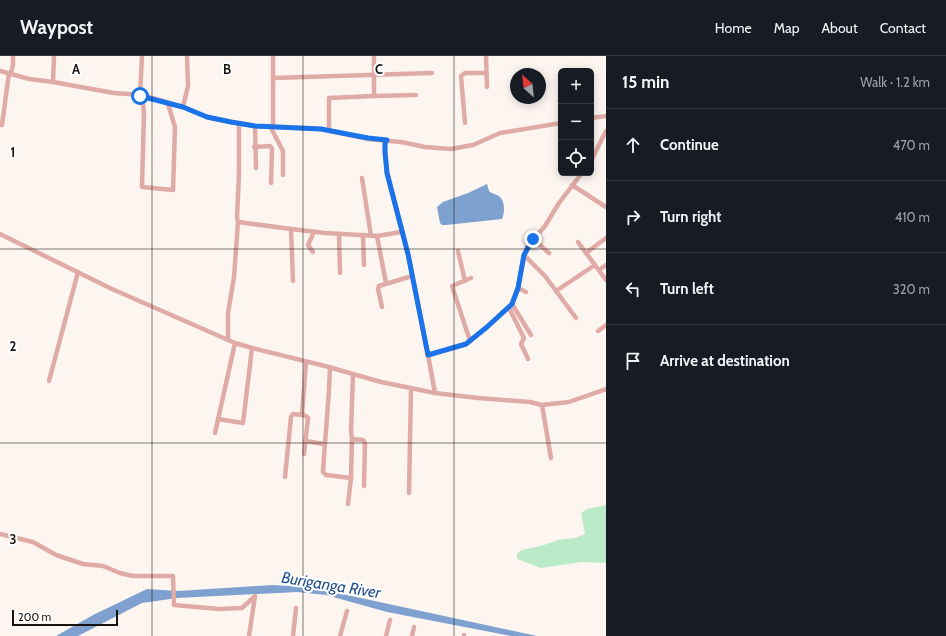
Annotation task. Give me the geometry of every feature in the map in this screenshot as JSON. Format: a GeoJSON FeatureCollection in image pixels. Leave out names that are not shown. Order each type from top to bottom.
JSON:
{"type":"FeatureCollection","features":[{"type":"Feature","properties":{"kind":"street"},"geometry":{"type":"LineString","coordinates":[[0,125],[2,126],[10,73],[13,65],[13,56]]}},
{"type":"Feature","properties":{"kind":"street"},"geometry":{"type":"LineString","coordinates":[[53,82],[54,56]]}},
{"type":"Feature","properties":{"kind":"street"},"geometry":{"type":"LineString","coordinates":[[142,56],[141,96],[144,113],[142,186],[173,190],[175,127],[168,104]]}},
{"type":"Feature","properties":{"kind":"street"},"geometry":{"type":"LineString","coordinates":[[183,107],[188,86],[187,56]]}},
{"type":"Feature","properties":{"kind":"street"},"geometry":{"type":"LineString","coordinates":[[273,56],[271,126],[283,151],[283,175]]}},
{"type":"Feature","properties":{"kind":"street"},"geometry":{"type":"LineString","coordinates":[[374,56],[374,96]]}},
{"type":"Feature","properties":{"kind":"street"},"geometry":{"type":"LineString","coordinates":[[486,56],[487,87]]}},
{"type":"Feature","properties":{"kind":"street"},"geometry":{"type":"LineString","coordinates":[[0,71],[29,79],[141,96],[183,107],[207,117],[255,126],[321,129],[425,147],[451,149],[473,145],[500,133],[558,123]]}},
{"type":"Feature","properties":{"kind":"street"},"geometry":{"type":"LineString","coordinates":[[273,78],[432,73]]}},
{"type":"Feature","properties":{"kind":"street"},"geometry":{"type":"LineString","coordinates":[[465,123],[461,76],[465,73],[486,73]]}},
{"type":"Feature","properties":{"kind":"street"},"geometry":{"type":"LineString","coordinates":[[329,130],[329,98],[416,95]]}},
{"type":"Feature","properties":{"kind":"street"},"geometry":{"type":"LineString","coordinates":[[594,118],[606,116]]}},
{"type":"Feature","properties":{"kind":"street"},"geometry":{"type":"LineString","coordinates":[[228,340],[228,313],[234,277],[238,222],[239,123]]}},
{"type":"Feature","properties":{"kind":"street"},"geometry":{"type":"LineString","coordinates":[[255,126],[254,147],[256,168]]}},
{"type":"Feature","properties":{"kind":"street"},"geometry":{"type":"LineString","coordinates":[[594,155],[606,131]]}},
{"type":"Feature","properties":{"kind":"street"},"geometry":{"type":"LineString","coordinates":[[387,140],[385,143],[387,173],[401,232],[408,254],[435,393]]}},
{"type":"Feature","properties":{"kind":"street"},"geometry":{"type":"LineString","coordinates":[[254,147],[270,146],[272,148],[271,184]]}},
{"type":"Feature","properties":{"kind":"street"},"geometry":{"type":"LineString","coordinates":[[428,355],[466,344],[511,306],[518,288],[524,255],[533,239],[580,176]]}},
{"type":"Feature","properties":{"kind":"street"},"geometry":{"type":"LineString","coordinates":[[362,178],[371,236]]}},
{"type":"Feature","properties":{"kind":"street"},"geometry":{"type":"LineString","coordinates":[[572,185],[606,207]]}},
{"type":"Feature","properties":{"kind":"street"},"geometry":{"type":"LineString","coordinates":[[238,222],[314,232],[371,236],[401,232]]}},
{"type":"Feature","properties":{"kind":"street"},"geometry":{"type":"LineString","coordinates":[[291,229],[293,281]]}},
{"type":"Feature","properties":{"kind":"street"},"geometry":{"type":"LineString","coordinates":[[313,252],[308,245],[314,232]]}},
{"type":"Feature","properties":{"kind":"street"},"geometry":{"type":"LineString","coordinates":[[0,234],[112,289],[235,343],[306,362],[435,393],[530,402],[542,405],[569,402],[606,389]]}},
{"type":"Feature","properties":{"kind":"street"},"geometry":{"type":"LineString","coordinates":[[339,234],[340,273]]}},
{"type":"Feature","properties":{"kind":"street"},"geometry":{"type":"LineString","coordinates":[[363,235],[364,265]]}},
{"type":"Feature","properties":{"kind":"street"},"geometry":{"type":"LineString","coordinates":[[377,236],[386,283]]}},
{"type":"Feature","properties":{"kind":"street"},"geometry":{"type":"LineString","coordinates":[[586,253],[606,238]]}},
{"type":"Feature","properties":{"kind":"street"},"geometry":{"type":"LineString","coordinates":[[533,239],[549,253]]}},
{"type":"Feature","properties":{"kind":"street"},"geometry":{"type":"LineString","coordinates":[[578,242],[606,280]]}},
{"type":"Feature","properties":{"kind":"street"},"geometry":{"type":"LineString","coordinates":[[458,251],[465,281]]}},
{"type":"Feature","properties":{"kind":"street"},"geometry":{"type":"LineString","coordinates":[[524,255],[545,276],[576,318]]}},
{"type":"Feature","properties":{"kind":"street"},"geometry":{"type":"LineString","coordinates":[[556,291],[595,265]]}},
{"type":"Feature","properties":{"kind":"street"},"geometry":{"type":"LineString","coordinates":[[599,270],[606,265]]}},
{"type":"Feature","properties":{"kind":"street"},"geometry":{"type":"LineString","coordinates":[[49,381],[78,272]]}},
{"type":"Feature","properties":{"kind":"street"},"geometry":{"type":"LineString","coordinates":[[382,307],[378,288],[386,283],[412,276]]}},
{"type":"Feature","properties":{"kind":"street"},"geometry":{"type":"LineString","coordinates":[[470,341],[452,286],[471,278]]}},
{"type":"Feature","properties":{"kind":"street"},"geometry":{"type":"LineString","coordinates":[[518,288],[526,292]]}},
{"type":"Feature","properties":{"kind":"street"},"geometry":{"type":"LineString","coordinates":[[511,306],[531,335]]}},
{"type":"Feature","properties":{"kind":"street"},"geometry":{"type":"LineString","coordinates":[[511,306],[524,338],[521,340],[521,344],[528,359]]}},
{"type":"Feature","properties":{"kind":"street"},"geometry":{"type":"LineString","coordinates":[[598,331],[606,325]]}},
{"type":"Feature","properties":{"kind":"street"},"geometry":{"type":"LineString","coordinates":[[215,433],[235,343]]}},
{"type":"Feature","properties":{"kind":"street"},"geometry":{"type":"LineString","coordinates":[[218,419],[243,423],[252,348]]}},
{"type":"Feature","properties":{"kind":"street"},"geometry":{"type":"LineString","coordinates":[[302,415],[306,362]]}},
{"type":"Feature","properties":{"kind":"street"},"geometry":{"type":"LineString","coordinates":[[330,367],[329,396],[324,444],[324,473],[326,475],[351,478]]}},
{"type":"Feature","properties":{"kind":"street"},"geometry":{"type":"LineString","coordinates":[[348,504],[351,478],[353,374]]}},
{"type":"Feature","properties":{"kind":"street"},"geometry":{"type":"LineString","coordinates":[[409,493],[410,388]]}},
{"type":"Feature","properties":{"kind":"street"},"geometry":{"type":"LineString","coordinates":[[542,405],[551,458]]}},
{"type":"Feature","properties":{"kind":"street"},"geometry":{"type":"LineString","coordinates":[[285,477],[291,417],[293,414],[302,415],[308,418],[304,454]]}},
{"type":"Feature","properties":{"kind":"street"},"geometry":{"type":"LineString","coordinates":[[352,439],[363,440],[365,442],[364,486]]}},
{"type":"Feature","properties":{"kind":"street"},"geometry":{"type":"LineString","coordinates":[[305,441],[324,444]]}},
{"type":"Feature","properties":{"kind":"street"},"geometry":{"type":"LineString","coordinates":[[0,534],[33,542],[56,554],[83,564],[103,566],[120,573],[133,576],[173,576],[174,605],[219,609],[242,608],[255,596],[249,636]]}},
{"type":"Feature","properties":{"kind":"street"},"geometry":{"type":"LineString","coordinates":[[293,636],[296,608]]}},
{"type":"Feature","properties":{"kind":"street"},"geometry":{"type":"LineString","coordinates":[[340,636],[347,611]]}},
{"type":"Feature","properties":{"kind":"street"},"geometry":{"type":"LineString","coordinates":[[386,636],[390,620]]}},
{"type":"Feature","properties":{"kind":"street"},"geometry":{"type":"LineString","coordinates":[[412,636],[414,627]]}},
{"type":"Feature","properties":{"kind":"green space"},"geometry":{"type":"Polygon","coordinates":[[[606,505],[606,563],[581,562],[541,568],[517,559],[517,554],[522,550],[558,540],[575,538],[585,534],[581,513],[587,509],[606,505]]]}},
{"type":"Feature","properties":{"kind":"water"},"geometry":{"type":"Polygon","coordinates":[[[487,184],[489,191],[502,199],[504,211],[502,219],[446,225],[442,225],[440,223],[437,207],[443,202],[487,184]]]}},
{"type":"Feature","properties":{"kind":"water"},"geometry":{"type":"Polygon","coordinates":[[[273,585],[321,588],[537,636],[511,636],[387,612],[326,595],[297,592],[177,598],[142,603],[78,636],[56,636],[95,614],[147,589],[178,591],[273,585]]]}},
{"type":"Feature","properties":{"kind":"route"},"geometry":{"type":"LineString","coordinates":[[140,96],[183,107],[207,117],[231,122],[255,126],[321,129],[387,140],[385,143],[387,173],[401,232],[408,254],[421,313],[428,355],[466,344],[512,304],[518,288],[524,255],[527,247],[533,239]]}},
{"type":"Feature","properties":{"kind":"water label","name":"Buriganga River"},"geometry":{"type":"Point","coordinates":[331,585]}}]}
